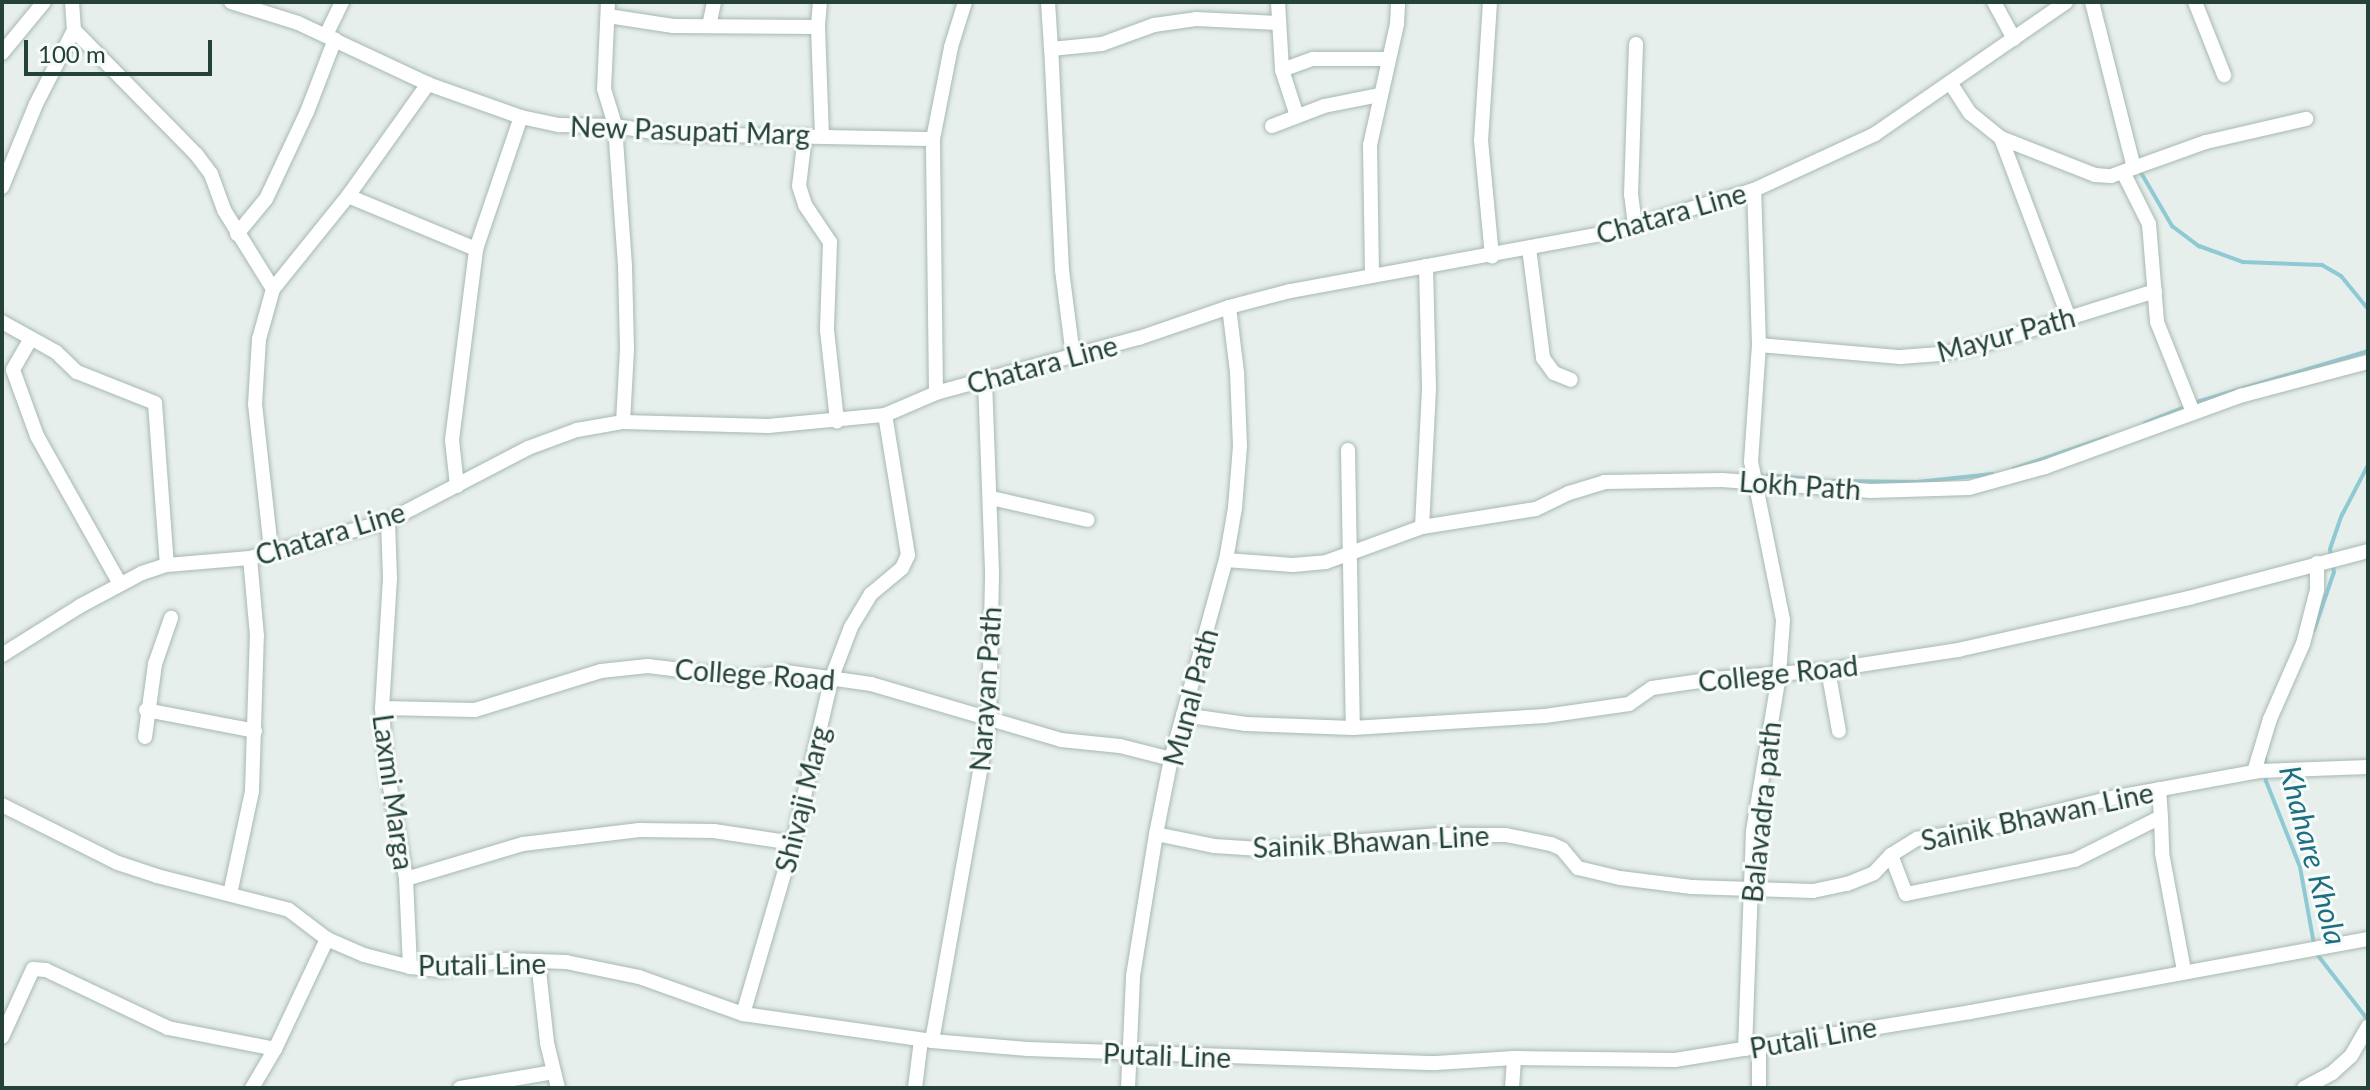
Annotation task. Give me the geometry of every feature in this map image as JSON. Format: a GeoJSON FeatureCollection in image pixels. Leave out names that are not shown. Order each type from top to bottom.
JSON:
{"type":"FeatureCollection","features":[{"type":"Feature","properties":{"kind":"street"},"geometry":{"type":"LineString","coordinates":[[2,53],[44,2]]}},
{"type":"Feature","properties":{"kind":"street"},"geometry":{"type":"LineString","coordinates":[[2,187],[36,104],[74,30],[72,2]]}},
{"type":"Feature","properties":{"kind":"street","name":"New Pasupati Marg"},"geometry":{"type":"LineString","coordinates":[[231,2],[330,37],[428,84],[521,117],[560,125],[615,126],[666,134],[933,139]]}},
{"type":"Feature","properties":{"kind":"street"},"geometry":{"type":"LineString","coordinates":[[237,234],[266,199],[307,112],[342,2]]}},
{"type":"Feature","properties":{"kind":"street"},"geometry":{"type":"LineString","coordinates":[[709,26],[714,2]]}},
{"type":"Feature","properties":{"kind":"street"},"geometry":{"type":"LineString","coordinates":[[820,2],[822,136]]}},
{"type":"Feature","properties":{"kind":"street"},"geometry":{"type":"LineString","coordinates":[[936,393],[933,139],[951,47],[965,2]]}},
{"type":"Feature","properties":{"kind":"street"},"geometry":{"type":"LineString","coordinates":[[1048,2],[1062,270],[1073,356]]}},
{"type":"Feature","properties":{"kind":"street"},"geometry":{"type":"LineString","coordinates":[[1278,2],[1282,70],[1297,116]]}},
{"type":"Feature","properties":{"kind":"street"},"geometry":{"type":"LineString","coordinates":[[1372,273],[1370,145],[1398,2]]}},
{"type":"Feature","properties":{"kind":"street"},"geometry":{"type":"LineString","coordinates":[[1490,2],[1481,140],[1492,256]]}},
{"type":"Feature","properties":{"kind":"street"},"geometry":{"type":"LineString","coordinates":[[1994,2],[2014,39]]}},
{"type":"Feature","properties":{"kind":"street","name":"Chatara Line"},"geometry":{"type":"LineString","coordinates":[[2,655],[120,584],[167,565],[250,558],[388,521],[528,448],[577,430],[623,422],[768,426],[885,415],[936,393],[1073,356],[1229,307],[1372,273],[1492,256],[1635,226],[1754,190],[1818,164],[1875,134],[2066,2]]}},
{"type":"Feature","properties":{"kind":"street"},"geometry":{"type":"LineString","coordinates":[[2092,2],[2149,224],[2157,322],[2193,412]]}},
{"type":"Feature","properties":{"kind":"street"},"geometry":{"type":"LineString","coordinates":[[2195,2],[2224,75]]}},
{"type":"Feature","properties":{"kind":"street"},"geometry":{"type":"LineString","coordinates":[[623,422],[626,281],[615,126],[604,89],[608,9],[673,26],[818,27]]}},
{"type":"Feature","properties":{"kind":"street"},"geometry":{"type":"LineString","coordinates":[[1051,49],[1102,44],[1154,25],[1196,19],[1278,23]]}},
{"type":"Feature","properties":{"kind":"street"},"geometry":{"type":"LineString","coordinates":[[74,30],[196,154],[211,174],[237,234],[273,289]]}},
{"type":"Feature","properties":{"kind":"street"},"geometry":{"type":"LineString","coordinates":[[1635,226],[1631,195],[1636,44]]}},
{"type":"Feature","properties":{"kind":"street"},"geometry":{"type":"LineString","coordinates":[[1282,70],[1313,59],[1388,59]]}},
{"type":"Feature","properties":{"kind":"street"},"geometry":{"type":"LineString","coordinates":[[271,550],[255,404],[259,339],[273,289],[348,196],[428,84]]}},
{"type":"Feature","properties":{"kind":"street"},"geometry":{"type":"LineString","coordinates":[[1951,84],[1970,113],[2001,138],[2095,175],[2111,176],[2206,142],[2306,119]]}},
{"type":"Feature","properties":{"kind":"street"},"geometry":{"type":"LineString","coordinates":[[1272,126],[1324,106],[1379,95]]}},
{"type":"Feature","properties":{"kind":"street"},"geometry":{"type":"LineString","coordinates":[[457,486],[452,440],[456,390],[476,249],[521,117]]}},
{"type":"Feature","properties":{"kind":"street"},"geometry":{"type":"LineString","coordinates":[[805,136],[799,186],[805,205],[830,242],[827,330],[837,421]]}},
{"type":"Feature","properties":{"kind":"street"},"geometry":{"type":"LineString","coordinates":[[2001,138],[2069,318]]}},
{"type":"Feature","properties":{"kind":"street","name":"Balavadra path"},"geometry":{"type":"LineString","coordinates":[[1754,190],[1759,345],[1751,428],[1754,482],[1783,620],[1779,675],[1761,773],[1751,890],[1752,1049],[1759,1088]]}},
{"type":"Feature","properties":{"kind":"street"},"geometry":{"type":"LineString","coordinates":[[348,196],[476,249]]}},
{"type":"Feature","properties":{"kind":"street"},"geometry":{"type":"LineString","coordinates":[[1529,248],[1543,358],[1554,373],[1571,380]]}},
{"type":"Feature","properties":{"kind":"street"},"geometry":{"type":"LineString","coordinates":[[1422,527],[1429,389],[1426,266]]}},
{"type":"Feature","properties":{"kind":"street","name":"Mayur Path"},"geometry":{"type":"LineString","coordinates":[[1759,345],[1900,357],[1985,344],[2155,291]]}},
{"type":"Feature","properties":{"kind":"street","name":"Munal Path"},"geometry":{"type":"LineString","coordinates":[[1128,1088],[1133,976],[1156,834],[1171,759],[1226,560],[1240,446],[1237,372],[1229,307]]}},
{"type":"Feature","properties":{"kind":"street"},"geometry":{"type":"LineString","coordinates":[[2,322],[56,352],[77,372],[155,403],[167,565]]}},
{"type":"Feature","properties":{"kind":"street"},"geometry":{"type":"LineString","coordinates":[[30,340],[13,370],[27,409],[50,460],[120,584]]}},
{"type":"Feature","properties":{"kind":"street","name":"Lokh Path"},"geometry":{"type":"LineString","coordinates":[[1226,560],[1293,565],[1326,562],[1422,527],[1536,509],[1569,493],[1604,482],[1754,482],[1871,491],[1969,488],[2045,467],[2240,396],[2368,362]]}},
{"type":"Feature","properties":{"kind":"street","name":"Narayan Path"},"geometry":{"type":"LineString","coordinates":[[915,1088],[989,720],[991,498],[985,380]]}},
{"type":"Feature","properties":{"kind":"street","name":"Shivaji Marg"},"geometry":{"type":"LineString","coordinates":[[743,1014],[793,843],[832,677],[851,627],[871,594],[902,568],[908,555],[885,415]]}},
{"type":"Feature","properties":{"kind":"street"},"geometry":{"type":"LineString","coordinates":[[1348,450],[1353,728]]}},
{"type":"Feature","properties":{"kind":"street"},"geometry":{"type":"LineString","coordinates":[[991,498],[1088,520]]}},
{"type":"Feature","properties":{"kind":"street","name":"Laxmi Marga"},"geometry":{"type":"LineString","coordinates":[[388,521],[390,578],[382,708],[386,764],[406,879],[410,967]]}},
{"type":"Feature","properties":{"kind":"street","name":"College Road"},"geometry":{"type":"LineString","coordinates":[[1183,715],[1246,724],[1353,728],[1545,716],[1629,704],[1652,688],[1714,679],[1828,670],[1958,650],[2189,598],[2368,551]]}},
{"type":"Feature","properties":{"kind":"street"},"geometry":{"type":"LineString","coordinates":[[230,894],[252,791],[257,636],[250,558]]}},
{"type":"Feature","properties":{"kind":"street"},"geometry":{"type":"LineString","coordinates":[[2262,771],[2270,719],[2303,644],[2317,590],[2319,562]]}},
{"type":"Feature","properties":{"kind":"street"},"geometry":{"type":"LineString","coordinates":[[145,737],[146,710],[155,664],[171,618]]}},
{"type":"Feature","properties":{"kind":"street","name":"College Road"},"geometry":{"type":"LineString","coordinates":[[382,708],[475,710],[601,671],[648,666],[746,678],[786,672],[871,684],[1061,740],[1120,746],[1171,759]]}},
{"type":"Feature","properties":{"kind":"street"},"geometry":{"type":"LineString","coordinates":[[1828,670],[1839,731]]}},
{"type":"Feature","properties":{"kind":"street"},"geometry":{"type":"LineString","coordinates":[[146,710],[255,731]]}},
{"type":"Feature","properties":{"kind":"street","name":"Sainik Bhawan Line"},"geometry":{"type":"LineString","coordinates":[[1156,834],[1214,846],[1261,849],[1438,835],[1506,835],[1551,844],[1562,849],[1578,868],[1592,872],[1691,887],[1813,891],[1847,884],[1874,873],[1891,855],[1917,839],[1989,828],[2159,789],[2262,771],[2368,767]]}},
{"type":"Feature","properties":{"kind":"street"},"geometry":{"type":"LineString","coordinates":[[2159,789],[2162,853],[2184,971]]}},
{"type":"Feature","properties":{"kind":"street","name":"Putali Line"},"geometry":{"type":"LineString","coordinates":[[2,805],[118,863],[289,910],[327,939],[364,955],[410,967],[440,970],[506,960],[566,962],[639,977],[743,1014],[926,1040],[1129,1053],[1436,1063],[1514,1058],[1675,1060],[1752,1049],[2368,939]]}},
{"type":"Feature","properties":{"kind":"street"},"geometry":{"type":"LineString","coordinates":[[1891,855],[1906,894],[2075,860],[2161,817]]}},
{"type":"Feature","properties":{"kind":"street"},"geometry":{"type":"LineString","coordinates":[[406,879],[523,844],[639,830],[714,831],[793,843]]}},
{"type":"Feature","properties":{"kind":"street"},"geometry":{"type":"LineString","coordinates":[[252,1088],[275,1049],[327,939]]}},
{"type":"Feature","properties":{"kind":"street"},"geometry":{"type":"LineString","coordinates":[[538,961],[558,1088]]}},
{"type":"Feature","properties":{"kind":"street"},"geometry":{"type":"LineString","coordinates":[[2,1037],[33,969],[46,970],[168,1028],[275,1049]]}},
{"type":"Feature","properties":{"kind":"street"},"geometry":{"type":"LineString","coordinates":[[2304,1088],[2332,1073],[2351,1056],[2367,1030]]}},
{"type":"Feature","properties":{"kind":"street"},"geometry":{"type":"LineString","coordinates":[[1512,1088],[1514,1058]]}},
{"type":"Feature","properties":{"kind":"street"},"geometry":{"type":"LineString","coordinates":[[460,1088],[554,1072]]}},
{"type":"Feature","properties":{"kind":"waterway","name":"Khahare Khola"},"geometry":{"type":"LineString","coordinates":[[2140,171],[2172,226],[2199,246],[2243,262],[2322,265],[2341,276],[2368,309]]}},
{"type":"Feature","properties":{"kind":"waterway"},"geometry":{"type":"LineString","coordinates":[[2197,402],[2368,351]]}},
{"type":"Feature","properties":{"kind":"waterway"},"geometry":{"type":"LineString","coordinates":[[2145,423],[2182,408]]}},
{"type":"Feature","properties":{"kind":"waterway"},"geometry":{"type":"LineString","coordinates":[[2013,469],[2107,437]]}},
{"type":"Feature","properties":{"kind":"waterway","name":"Khahare Khola"},"geometry":{"type":"LineString","coordinates":[[2314,630],[2334,572],[2330,549],[2342,515],[2368,465]]}},
{"type":"Feature","properties":{"kind":"waterway"},"geometry":{"type":"LineString","coordinates":[[1834,481],[1917,482],[1993,474]]}},
{"type":"Feature","properties":{"kind":"waterway"},"geometry":{"type":"LineString","coordinates":[[1768,475],[1810,479]]}},
{"type":"Feature","properties":{"kind":"waterway","name":"Khahare Khola"},"geometry":{"type":"LineString","coordinates":[[2265,757],[2266,781],[2300,867],[2314,944]]}},
{"type":"Feature","properties":{"kind":"waterway","name":"Khahare Khola"},"geometry":{"type":"LineString","coordinates":[[2316,953],[2368,1020]]}}]}
